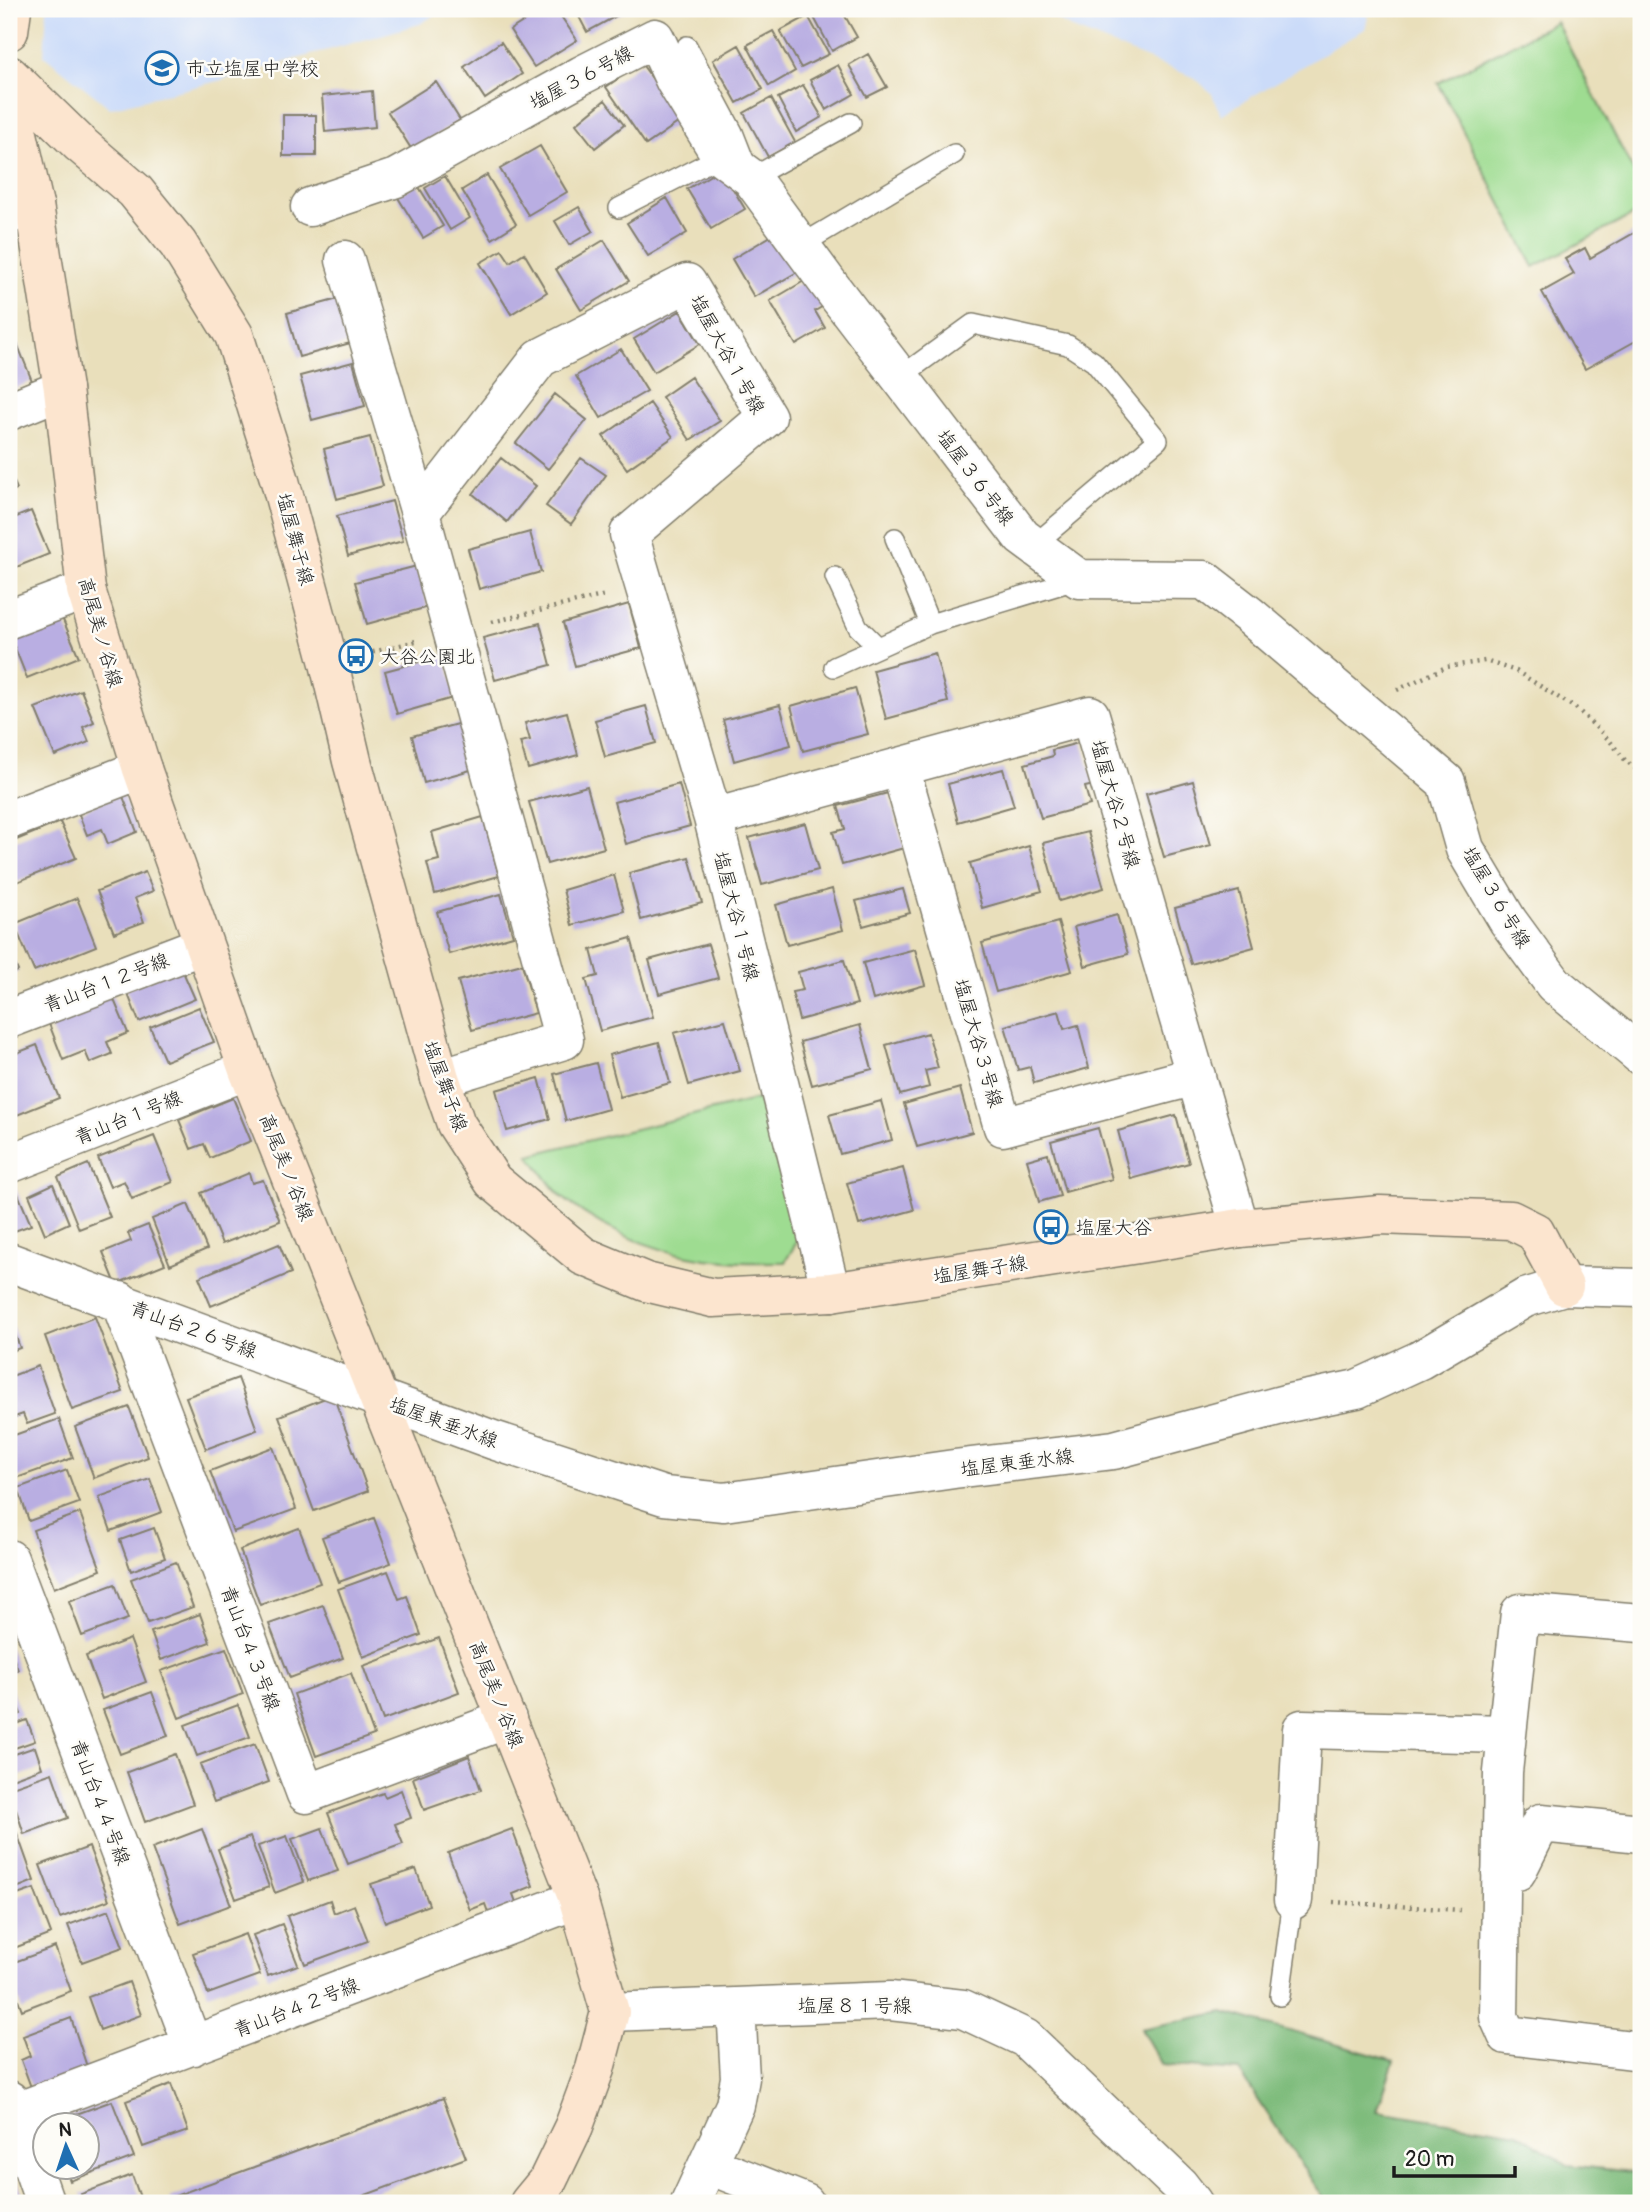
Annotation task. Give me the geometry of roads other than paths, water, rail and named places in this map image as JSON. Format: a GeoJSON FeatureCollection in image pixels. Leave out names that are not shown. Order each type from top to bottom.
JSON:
{"type":"FeatureCollection","features":[{"type":"Feature","properties":{"kind":"street"},"geometry":{"type":"LineString","coordinates":[[9,31],[12,9]]}},
{"type":"Feature","properties":{"kind":"street","name":"塩屋３６号線"},"geometry":{"type":"LineString","coordinates":[[310,207],[396,178],[662,31],[675,81],[721,156],[751,178],[1022,537],[1079,579],[1204,580],[1446,782],[1465,849],[1508,921],[1554,984],[1641,1056]]}},
{"type":"Feature","properties":{"kind":"street","name":"塩屋舞子線"},"geometry":{"type":"LineString","coordinates":[[9,75],[80,144],[135,191],[178,244],[234,335],[280,481],[329,663],[352,761],[440,1078],[456,1124],[494,1181],[583,1256],[646,1282],[713,1298],[831,1292],[1240,1228],[1380,1215],[1486,1217],[1511,1220],[1535,1232],[1564,1286]]}},
{"type":"Feature","properties":{"kind":"street","name":"高尾美ノ谷線"},"geometry":{"type":"LineString","coordinates":[[9,94],[21,209],[63,390],[86,590],[142,769],[248,1070],[578,1899],[610,2012]]}},
{"type":"Feature","properties":{"kind":"street"},"geometry":{"type":"LineString","coordinates":[[345,260],[420,513],[564,1040],[440,1078]]}},
{"type":"Feature","properties":{"kind":"street","name":"塩屋大谷１号線"},"geometry":{"type":"LineString","coordinates":[[420,513],[540,358],[687,282],[767,418],[629,534],[713,818],[831,1292]]}},
{"type":"Feature","properties":{"kind":"street"},"geometry":{"type":"LineString","coordinates":[[9,411],[63,390]]}},
{"type":"Feature","properties":{"kind":"street"},"geometry":{"type":"LineString","coordinates":[[9,619],[86,590]]}},
{"type":"Feature","properties":{"kind":"street","name":"塩屋大谷２号線"},"geometry":{"type":"LineString","coordinates":[[713,818],[1090,715],[1240,1228]]}},
{"type":"Feature","properties":{"kind":"street","name":"塩屋大谷３号線"},"geometry":{"type":"LineString","coordinates":[[900,767],[1003,1126],[1196,1076]]}},
{"type":"Feature","properties":{"kind":"street"},"geometry":{"type":"LineString","coordinates":[[9,820],[142,769]]}},
{"type":"Feature","properties":{"kind":"street","name":"青山台１２号線"},"geometry":{"type":"LineString","coordinates":[[9,1019],[202,945]]}},
{"type":"Feature","properties":{"kind":"street","name":"青山台１号線"},"geometry":{"type":"LineString","coordinates":[[9,1164],[248,1070]]}},
{"type":"Feature","properties":{"kind":"street","name":"青山台２６号線"},"geometry":{"type":"LineString","coordinates":[[9,1262],[379,1398]]}},
{"type":"Feature","properties":{"kind":"street","name":"塩屋東垂水線"},"geometry":{"type":"LineString","coordinates":[[379,1398],[493,1440],[664,1496],[724,1502],[954,1469],[1114,1450],[1289,1403],[1357,1389],[1420,1360],[1525,1298],[1564,1286],[1641,1288]]}},
{"type":"Feature","properties":{"kind":"street","name":"青山台４３号線"},"geometry":{"type":"LineString","coordinates":[[120,1301],[306,1794],[507,1719]]}},
{"type":"Feature","properties":{"kind":"street","name":"青山台４４号線"},"geometry":{"type":"LineString","coordinates":[[9,1559],[193,2046]]}},
{"type":"Feature","properties":{"kind":"street"},"geometry":{"type":"LineString","coordinates":[[1641,1623],[1521,1613],[1503,1772],[1499,2017],[1507,2035],[1641,2051]]}},
{"type":"Feature","properties":{"kind":"street"},"geometry":{"type":"LineString","coordinates":[[1293,1900],[1302,1729],[1507,1734]]}},
{"type":"Feature","properties":{"kind":"street"},"geometry":{"type":"LineString","coordinates":[[1501,1873],[1517,1871],[1541,1822],[1641,1833]]}},
{"type":"Feature","properties":{"kind":"street","name":"青山台４２号線"},"geometry":{"type":"LineString","coordinates":[[11,2107],[193,2046],[578,1899]]}},
{"type":"Feature","properties":{"kind":"street","name":"塩屋８１号線"},"geometry":{"type":"LineString","coordinates":[[610,2012],[890,2001],[963,2010],[1025,2038],[1179,2185],[1193,2203]]}},
{"type":"Feature","properties":{"kind":"street"},"geometry":{"type":"LineString","coordinates":[[690,2203],[735,2105],[740,2078],[736,2007]]}},
{"type":"Feature","properties":{"kind":"street"},"geometry":{"type":"LineString","coordinates":[[530,2203],[548,2180],[574,2126],[595,2069],[610,2012]]}},
{"type":"Feature","properties":{"kind":"street"},"geometry":{"type":"LineString","coordinates":[[11,2107],[45,2203]]}},
{"type":"Feature","properties":{"kind":"street"},"geometry":{"type":"LineString","coordinates":[[709,2165],[806,2203]]}},
{"type":"Feature","properties":{"kind":"lane"},"geometry":{"type":"LineString","coordinates":[[662,31],[733,131],[751,178],[851,123]]}},
{"type":"Feature","properties":{"kind":"lane"},"geometry":{"type":"LineString","coordinates":[[801,246],[954,154]]}},
{"type":"Feature","properties":{"kind":"lane"},"geometry":{"type":"LineString","coordinates":[[620,208],[721,156]]}},
{"type":"Feature","properties":{"kind":"lane"},"geometry":{"type":"LineString","coordinates":[[900,377],[973,324],[1068,345],[1094,362],[1158,440],[1034,545]]}},
{"type":"Feature","properties":{"kind":"lane"},"geometry":{"type":"LineString","coordinates":[[895,538],[930,624]]}},
{"type":"Feature","properties":{"kind":"lane"},"geometry":{"type":"LineString","coordinates":[[835,577],[858,627],[878,648]]}},
{"type":"Feature","properties":{"kind":"lane"},"geometry":{"type":"LineString","coordinates":[[834,667],[930,624],[1079,579]]}},
{"type":"Feature","properties":{"kind":"lane"},"geometry":{"type":"LineString","coordinates":[[1280,1996],[1293,1900]]}},
{"type":"Feature","properties":{"kind":"place","name":"市立塩屋中学校"},"geometry":{"type":"Point","coordinates":[162,68]}},
{"type":"Feature","properties":{"kind":"place","name":"大谷公園北"},"geometry":{"type":"Point","coordinates":[356,656]}},
{"type":"Feature","properties":{"kind":"place","name":"塩屋大谷"},"geometry":{"type":"Point","coordinates":[1051,1227]}}]}
